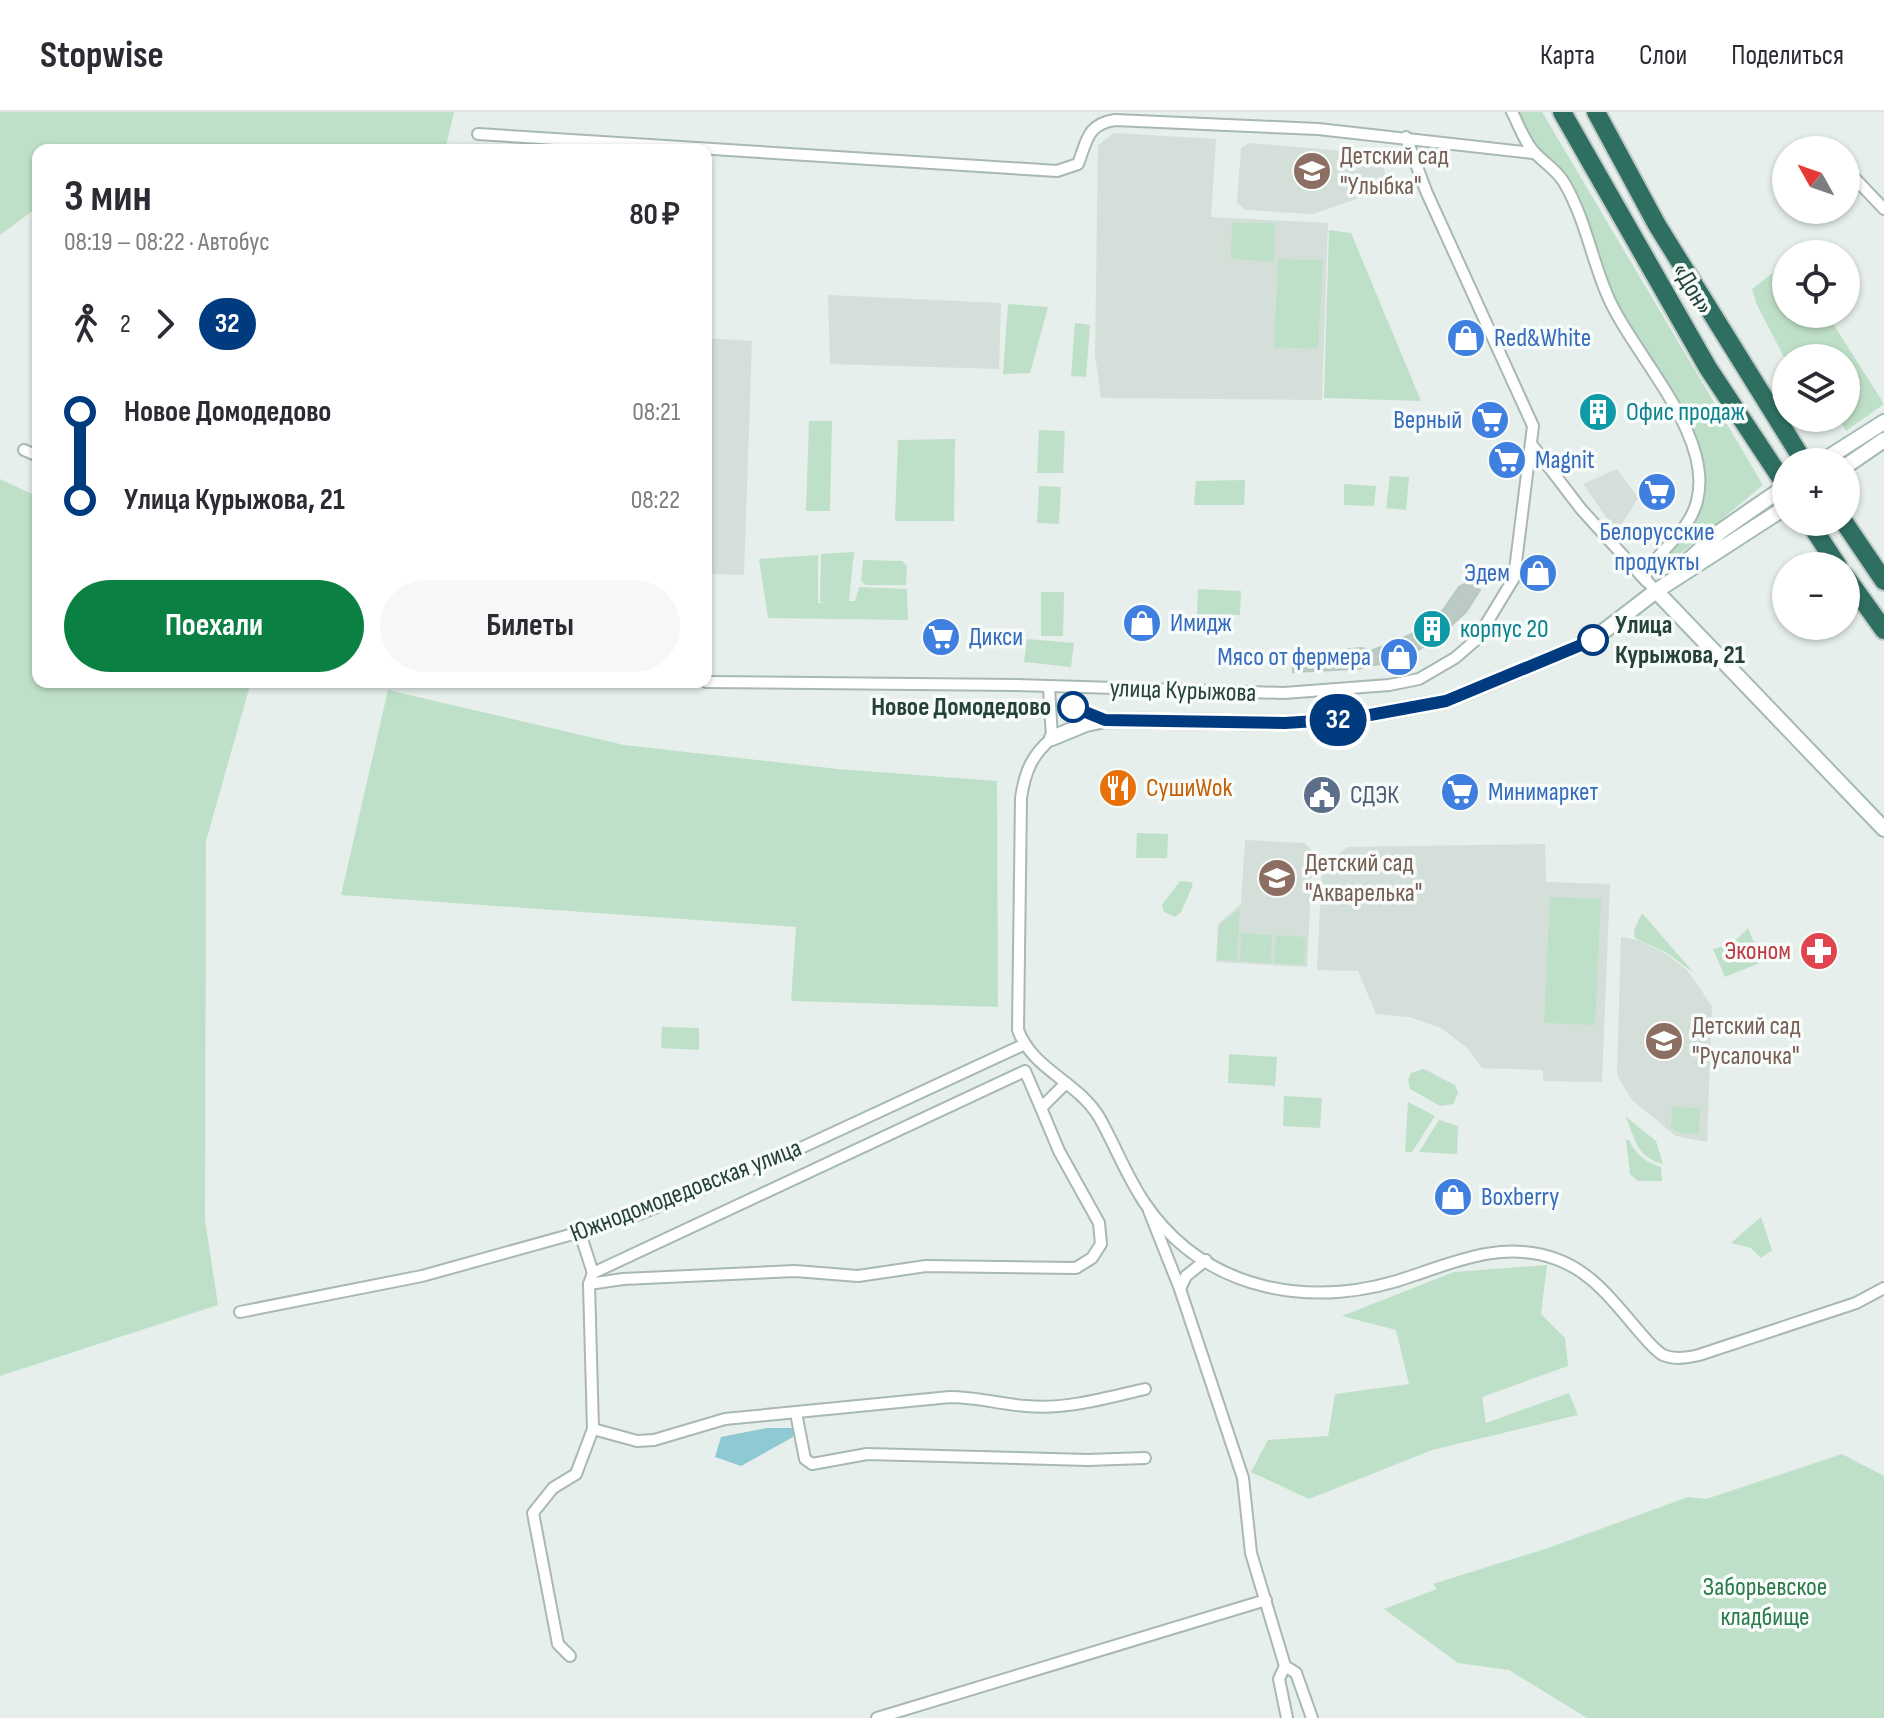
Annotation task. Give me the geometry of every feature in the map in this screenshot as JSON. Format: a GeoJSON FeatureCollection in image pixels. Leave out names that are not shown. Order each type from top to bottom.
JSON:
{"type":"FeatureCollection","features":[{"type":"Feature","properties":{"kind":"highway","name":"«Дон»"},"geometry":{"type":"LineString","coordinates":[[1562,112],[1708,368],[1772,465]]}},
{"type":"Feature","properties":{"kind":"highway","name":"«Дон»"},"geometry":{"type":"LineString","coordinates":[[1596,112],[1657,225],[1795,448]]}},
{"type":"Feature","properties":{"kind":"highway"},"geometry":{"type":"LineString","coordinates":[[1853,536],[1884,581]]}},
{"type":"Feature","properties":{"kind":"highway"},"geometry":{"type":"LineString","coordinates":[[1860,597],[1884,630]]}},
{"type":"Feature","properties":{"kind":"street"},"geometry":{"type":"LineString","coordinates":[[1512,112],[1533,153],[1556,170],[1567,188],[1582,216],[1606,295],[1675,405],[1694,451],[1699,486],[1697,501],[1680,536],[1645,575],[1651,586]]}},
{"type":"Feature","properties":{"kind":"street"},"geometry":{"type":"LineString","coordinates":[[712,149],[1057,171],[1078,164],[1091,130],[1100,122],[1115,120],[1229,122],[1406,137],[1533,153]]}},
{"type":"Feature","properties":{"kind":"street"},"geometry":{"type":"LineString","coordinates":[[478,134],[634,144]]}},
{"type":"Feature","properties":{"kind":"street"},"geometry":{"type":"LineString","coordinates":[[1406,137],[1426,191],[1533,426],[1532,445],[1581,509],[1651,586],[1884,829]]}},
{"type":"Feature","properties":{"kind":"street"},"geometry":{"type":"LineString","coordinates":[[1860,184],[1884,209]]}},
{"type":"Feature","properties":{"kind":"street"},"geometry":{"type":"LineString","coordinates":[[1842,448],[1884,422]]}},
{"type":"Feature","properties":{"kind":"street"},"geometry":{"type":"LineString","coordinates":[[1860,456],[1884,440]]}},
{"type":"Feature","properties":{"kind":"street","name":"улица Курыжова"},"geometry":{"type":"LineString","coordinates":[[712,682],[1284,693],[1376,686],[1419,679],[1455,658],[1477,639],[1514,578],[1532,445]]}},
{"type":"Feature","properties":{"kind":"street"},"geometry":{"type":"LineString","coordinates":[[24,450],[32,453]]}},
{"type":"Feature","properties":{"kind":"street"},"geometry":{"type":"LineString","coordinates":[[1312,1718],[1298,1677],[1285,1666],[1251,1553],[1243,1478],[1180,1289],[1146,1205],[1098,1116],[1066,1083],[1032,1057],[1023,1045],[1018,1030],[1021,798],[1029,764],[1038,750],[1052,738],[1105,720],[1285,723],[1348,719],[1446,701],[1591,641],[1651,586],[1772,496]]}},
{"type":"Feature","properties":{"kind":"street"},"geometry":{"type":"LineString","coordinates":[[1651,586],[1772,517]]}},
{"type":"Feature","properties":{"kind":"street"},"geometry":{"type":"LineString","coordinates":[[1049,687],[1052,738]]}},
{"type":"Feature","properties":{"kind":"street","name":"Южнодомодедовская улица"},"geometry":{"type":"LineString","coordinates":[[240,1312],[422,1276],[627,1219],[738,1176],[1023,1045]]}},
{"type":"Feature","properties":{"kind":"street"},"geometry":{"type":"LineString","coordinates":[[1025,1071],[1059,1151],[1099,1223],[1101,1244],[1092,1258],[1076,1268],[926,1266],[858,1276],[795,1271],[591,1279],[1025,1071]]}},
{"type":"Feature","properties":{"kind":"street"},"geometry":{"type":"LineString","coordinates":[[1041,1108],[1066,1083]]}},
{"type":"Feature","properties":{"kind":"street"},"geometry":{"type":"LineString","coordinates":[[1146,1205],[1181,1242],[1206,1260],[1238,1277],[1291,1292],[1341,1294],[1393,1282],[1478,1254],[1497,1251],[1535,1253],[1569,1265],[1592,1280],[1656,1349],[1673,1358],[1699,1355],[1856,1303],[1884,1288]]}},
{"type":"Feature","properties":{"kind":"street"},"geometry":{"type":"LineString","coordinates":[[570,1656],[558,1644],[533,1513],[553,1488],[576,1474],[593,1429],[591,1279],[580,1233]]}},
{"type":"Feature","properties":{"kind":"street"},"geometry":{"type":"LineString","coordinates":[[1180,1289],[1186,1276],[1206,1260]]}},
{"type":"Feature","properties":{"kind":"street"},"geometry":{"type":"LineString","coordinates":[[593,1429],[637,1441],[654,1440],[725,1419],[950,1397],[973,1397],[1027,1407],[1049,1406],[1086,1402],[1145,1389]]}},
{"type":"Feature","properties":{"kind":"street"},"geometry":{"type":"LineString","coordinates":[[796,1413],[805,1459],[812,1464],[867,1454],[1088,1460],[1145,1458]]}},
{"type":"Feature","properties":{"kind":"street"},"geometry":{"type":"LineString","coordinates":[[877,1718],[1266,1600]]}},
{"type":"Feature","properties":{"kind":"street"},"geometry":{"type":"LineString","coordinates":[[1285,1666],[1279,1679],[1287,1718]]}},
{"type":"Feature","properties":{"kind":"shaded area"},"geometry":{"type":"Polygon","coordinates":[[[1114,133],[1216,139],[1211,217],[1328,223],[1322,400],[1101,398],[1095,355],[1098,145],[1114,133]]]}},
{"type":"Feature","properties":{"kind":"shaded area","name":"Детский сад \"Улыбка\""},"geometry":{"type":"Polygon","coordinates":[[[1250,143],[1381,154],[1388,188],[1313,214],[1246,210],[1237,203],[1241,148],[1250,143]]]}},
{"type":"Feature","properties":{"kind":"shaded area"},"geometry":{"type":"Polygon","coordinates":[[[828,295],[1001,303],[999,369],[830,364],[828,295]]]}},
{"type":"Feature","properties":{"kind":"shaded area"},"geometry":{"type":"Polygon","coordinates":[[[712,338],[752,341],[744,575],[712,574],[712,338]]]}},
{"type":"Feature","properties":{"kind":"shaded area"},"geometry":{"type":"Polygon","coordinates":[[[1617,469],[1638,498],[1617,532],[1583,484],[1617,469]]]}},
{"type":"Feature","properties":{"kind":"shaded area","name":"Детский сад \"Акварелька\""},"geometry":{"type":"Polygon","coordinates":[[[1245,840],[1304,843],[1313,851],[1307,967],[1216,962],[1218,924],[1241,904],[1245,840]]]}},
{"type":"Feature","properties":{"kind":"shaded area"},"geometry":{"type":"Polygon","coordinates":[[[1545,844],[1546,882],[1610,884],[1602,1082],[1543,1081],[1543,1070],[1482,1068],[1467,1048],[1441,1028],[1409,1017],[1376,1014],[1358,971],[1317,970],[1322,866],[1348,847],[1545,844]]]}},
{"type":"Feature","properties":{"kind":"shaded area","name":"Детский сад \"Русалочка\""},"geometry":{"type":"Polygon","coordinates":[[[1621,937],[1638,940],[1666,954],[1687,970],[1712,1006],[1707,1142],[1676,1136],[1632,1100],[1617,1075],[1621,937]]]}},
{"type":"Feature","properties":{"kind":"green space"},"geometry":{"type":"Polygon","coordinates":[[[0,112],[454,112],[446,144],[32,144],[32,211],[0,235],[0,112]]]}},
{"type":"Feature","properties":{"kind":"green space"},"geometry":{"type":"Polygon","coordinates":[[[1515,112],[1542,112],[1763,485],[1657,573],[1653,570],[1691,530],[1701,487],[1673,403],[1643,365],[1568,187],[1541,156],[1515,112]]]}},
{"type":"Feature","properties":{"kind":"green space"},"geometry":{"type":"Polygon","coordinates":[[[1232,223],[1275,223],[1274,262],[1231,259],[1232,223]]]}},
{"type":"Feature","properties":{"kind":"green space"},"geometry":{"type":"Polygon","coordinates":[[[1329,230],[1351,233],[1421,401],[1324,398],[1329,230]]]}},
{"type":"Feature","properties":{"kind":"green space"},"geometry":{"type":"Polygon","coordinates":[[[1278,259],[1323,260],[1318,349],[1274,347],[1278,259]]]}},
{"type":"Feature","properties":{"kind":"green space"},"geometry":{"type":"Polygon","coordinates":[[[1772,274],[1772,328],[1836,328],[1846,344],[1777,344],[1752,289],[1772,274]]]}},
{"type":"Feature","properties":{"kind":"green space"},"geometry":{"type":"Polygon","coordinates":[[[1008,304],[1048,307],[1030,373],[1003,374],[1008,304]]]}},
{"type":"Feature","properties":{"kind":"green space"},"geometry":{"type":"Polygon","coordinates":[[[1075,323],[1090,325],[1086,377],[1071,376],[1075,323]]]}},
{"type":"Feature","properties":{"kind":"green space"},"geometry":{"type":"Polygon","coordinates":[[[1860,366],[1884,404],[1860,421],[1860,366]]]}},
{"type":"Feature","properties":{"kind":"green space"},"geometry":{"type":"Polygon","coordinates":[[[809,421],[832,421],[830,511],[806,511],[809,421]]]}},
{"type":"Feature","properties":{"kind":"green space"},"geometry":{"type":"Polygon","coordinates":[[[1039,430],[1065,431],[1063,473],[1037,473],[1039,430]]]}},
{"type":"Feature","properties":{"kind":"green space"},"geometry":{"type":"Polygon","coordinates":[[[955,439],[954,521],[895,521],[898,440],[955,439]]]}},
{"type":"Feature","properties":{"kind":"green space"},"geometry":{"type":"Polygon","coordinates":[[[1390,476],[1409,477],[1406,510],[1386,508],[1390,476]]]}},
{"type":"Feature","properties":{"kind":"green space"},"geometry":{"type":"Polygon","coordinates":[[[0,479],[32,494],[32,688],[249,688],[206,841],[205,1220],[218,1305],[0,1376],[0,479]]]}},
{"type":"Feature","properties":{"kind":"green space"},"geometry":{"type":"Polygon","coordinates":[[[1245,480],[1244,505],[1194,505],[1196,481],[1245,480]]]}},
{"type":"Feature","properties":{"kind":"green space"},"geometry":{"type":"Polygon","coordinates":[[[1344,484],[1376,486],[1374,506],[1344,505],[1344,484]]]}},
{"type":"Feature","properties":{"kind":"green space"},"geometry":{"type":"Polygon","coordinates":[[[1039,486],[1061,487],[1059,524],[1037,523],[1039,486]]]}},
{"type":"Feature","properties":{"kind":"green space"},"geometry":{"type":"Polygon","coordinates":[[[854,552],[849,601],[855,601],[859,587],[907,589],[908,620],[768,618],[759,559],[818,555],[818,603],[826,603],[820,602],[821,554],[854,552]]]}},
{"type":"Feature","properties":{"kind":"green space"},"geometry":{"type":"Polygon","coordinates":[[[863,560],[902,561],[907,566],[906,585],[866,585],[861,581],[863,560]]]}},
{"type":"Feature","properties":{"kind":"green space"},"geometry":{"type":"Polygon","coordinates":[[[1198,589],[1241,591],[1240,615],[1197,614],[1198,589]]]}},
{"type":"Feature","properties":{"kind":"green space"},"geometry":{"type":"Polygon","coordinates":[[[1041,592],[1064,592],[1063,636],[1041,636],[1041,592]]]}},
{"type":"Feature","properties":{"kind":"green space"},"geometry":{"type":"Polygon","coordinates":[[[1027,639],[1074,643],[1071,667],[1024,662],[1027,639]]]}},
{"type":"Feature","properties":{"kind":"green space"},"geometry":{"type":"Polygon","coordinates":[[[388,690],[624,745],[838,769],[997,781],[998,1007],[791,1001],[796,927],[341,895],[388,690]]]}},
{"type":"Feature","properties":{"kind":"green space"},"geometry":{"type":"Polygon","coordinates":[[[1137,833],[1168,834],[1167,858],[1136,858],[1137,833]]]}},
{"type":"Feature","properties":{"kind":"green space"},"geometry":{"type":"Polygon","coordinates":[[[1180,881],[1193,885],[1181,912],[1175,917],[1164,912],[1162,905],[1180,881]]]}},
{"type":"Feature","properties":{"kind":"green space"},"geometry":{"type":"Polygon","coordinates":[[[1550,897],[1601,899],[1595,1025],[1544,1023],[1550,897]]]}},
{"type":"Feature","properties":{"kind":"green space"},"geometry":{"type":"Polygon","coordinates":[[[1240,908],[1237,961],[1217,960],[1219,926],[1240,908]]]}},
{"type":"Feature","properties":{"kind":"green space"},"geometry":{"type":"Polygon","coordinates":[[[1642,913],[1694,973],[1667,953],[1635,938],[1634,930],[1642,913]]]}},
{"type":"Feature","properties":{"kind":"green space"},"geometry":{"type":"Polygon","coordinates":[[[1748,928],[1762,962],[1725,977],[1713,949],[1732,944],[1748,928]]]}},
{"type":"Feature","properties":{"kind":"green space"},"geometry":{"type":"Polygon","coordinates":[[[1241,933],[1272,935],[1271,963],[1240,961],[1241,933]]]}},
{"type":"Feature","properties":{"kind":"green space"},"geometry":{"type":"Polygon","coordinates":[[[1276,935],[1306,937],[1304,965],[1274,963],[1276,935]]]}},
{"type":"Feature","properties":{"kind":"green space"},"geometry":{"type":"Polygon","coordinates":[[[662,1027],[699,1028],[699,1050],[661,1048],[662,1027]]]}},
{"type":"Feature","properties":{"kind":"green space"},"geometry":{"type":"Polygon","coordinates":[[[1229,1054],[1277,1057],[1275,1086],[1228,1083],[1229,1054]]]}},
{"type":"Feature","properties":{"kind":"green space"},"geometry":{"type":"Polygon","coordinates":[[[1424,1069],[1455,1085],[1458,1093],[1453,1104],[1440,1106],[1410,1089],[1408,1080],[1411,1073],[1424,1069]]]}},
{"type":"Feature","properties":{"kind":"green space"},"geometry":{"type":"Polygon","coordinates":[[[1284,1096],[1322,1098],[1320,1128],[1283,1126],[1284,1096]]]}},
{"type":"Feature","properties":{"kind":"green space"},"geometry":{"type":"Polygon","coordinates":[[[1408,1102],[1435,1116],[1412,1152],[1405,1152],[1408,1102]]]}},
{"type":"Feature","properties":{"kind":"green space"},"geometry":{"type":"Polygon","coordinates":[[[1672,1107],[1700,1108],[1699,1134],[1680,1133],[1671,1127],[1672,1107]]]}},
{"type":"Feature","properties":{"kind":"green space"},"geometry":{"type":"Polygon","coordinates":[[[1625,1116],[1656,1141],[1663,1164],[1642,1152],[1625,1116]]]}},
{"type":"Feature","properties":{"kind":"green space"},"geometry":{"type":"Polygon","coordinates":[[[1439,1120],[1458,1126],[1457,1154],[1419,1152],[1439,1120]]]}},
{"type":"Feature","properties":{"kind":"green space"},"geometry":{"type":"Polygon","coordinates":[[[1626,1140],[1642,1157],[1661,1167],[1662,1181],[1638,1181],[1630,1174],[1626,1140]]]}},
{"type":"Feature","properties":{"kind":"green space"},"geometry":{"type":"Polygon","coordinates":[[[1761,1217],[1772,1250],[1761,1258],[1751,1248],[1731,1243],[1761,1217]]]}},
{"type":"Feature","properties":{"kind":"green space"},"geometry":{"type":"Polygon","coordinates":[[[1547,1265],[1541,1314],[1565,1338],[1568,1366],[1482,1397],[1486,1423],[1569,1393],[1578,1415],[1432,1450],[1309,1499],[1251,1472],[1268,1440],[1328,1436],[1335,1394],[1409,1384],[1396,1330],[1342,1316],[1454,1272],[1547,1265]]]}},
{"type":"Feature","properties":{"kind":"green space","name":"Заборьевское кладбище"},"geometry":{"type":"Polygon","coordinates":[[[1842,1454],[1884,1476],[1884,1718],[1587,1718],[1509,1670],[1458,1663],[1384,1609],[1437,1589],[1433,1584],[1551,1547],[1688,1497],[1706,1499],[1842,1454]]]}},
{"type":"Feature","properties":{"kind":"water"},"geometry":{"type":"Polygon","coordinates":[[[767,1428],[793,1428],[793,1437],[741,1466],[715,1457],[721,1437],[767,1428]]]}},
{"type":"Feature","properties":{"kind":"building","name":"Офис продаж"},"geometry":{"type":"Polygon","coordinates":[[[1592,399],[1610,406],[1603,424],[1585,417],[1592,399]]]}},
{"type":"Feature","properties":{"kind":"building","name":"корпус 20"},"geometry":{"type":"Polygon","coordinates":[[[1468,582],[1480,590],[1466,612],[1433,642],[1401,659],[1357,669],[1293,672],[1292,658],[1295,655],[1361,648],[1366,649],[1366,653],[1410,635],[1443,610],[1459,587],[1468,582]]]}},
{"type":"Feature","properties":{"kind":"bus line","name":"32"},"geometry":{"type":"LineString","coordinates":[[1073,707],[1105,720],[1285,723],[1348,719],[1446,701],[1568,653],[1593,640]]}},
{"type":"Feature","properties":{"kind":"place","name":"Детский сад \"Улыбка\""},"geometry":{"type":"Point","coordinates":[1312,171]}},
{"type":"Feature","properties":{"kind":"place","name":"Red&White"},"geometry":{"type":"Point","coordinates":[1466,338]}},
{"type":"Feature","properties":{"kind":"place","name":"Офис продаж"},"geometry":{"type":"Point","coordinates":[1598,412]}},
{"type":"Feature","properties":{"kind":"place","name":"Верный"},"geometry":{"type":"Point","coordinates":[1490,420]}},
{"type":"Feature","properties":{"kind":"place","name":"Magnit"},"geometry":{"type":"Point","coordinates":[1507,460]}},
{"type":"Feature","properties":{"kind":"place","name":"Белорусские продукты"},"geometry":{"type":"Point","coordinates":[1657,492]}},
{"type":"Feature","properties":{"kind":"place","name":"Эдем"},"geometry":{"type":"Point","coordinates":[1538,573]}},
{"type":"Feature","properties":{"kind":"place","name":"Имидж"},"geometry":{"type":"Point","coordinates":[1142,623]}},
{"type":"Feature","properties":{"kind":"place","name":"корпус 20"},"geometry":{"type":"Point","coordinates":[1432,629]}},
{"type":"Feature","properties":{"kind":"place","name":"Дикси"},"geometry":{"type":"Point","coordinates":[941,637]}},
{"type":"Feature","properties":{"kind":"place","name":"Улица Курыжова, 21"},"geometry":{"type":"Point","coordinates":[1593,640]}},
{"type":"Feature","properties":{"kind":"place","name":"Мясо от фермера"},"geometry":{"type":"Point","coordinates":[1399,657]}},
{"type":"Feature","properties":{"kind":"place","name":"Новое Домодедово"},"geometry":{"type":"Point","coordinates":[1073,707]}},
{"type":"Feature","properties":{"kind":"place","name":"СушиWok"},"geometry":{"type":"Point","coordinates":[1118,788]}},
{"type":"Feature","properties":{"kind":"place","name":"Минимаркет"},"geometry":{"type":"Point","coordinates":[1460,792]}},
{"type":"Feature","properties":{"kind":"place","name":"СДЭК"},"geometry":{"type":"Point","coordinates":[1322,795]}},
{"type":"Feature","properties":{"kind":"place","name":"Детский сад \"Акварелька\""},"geometry":{"type":"Point","coordinates":[1277,878]}},
{"type":"Feature","properties":{"kind":"place","name":"Эконом"},"geometry":{"type":"Point","coordinates":[1819,951]}},
{"type":"Feature","properties":{"kind":"place","name":"Детский сад \"Русалочка\""},"geometry":{"type":"Point","coordinates":[1664,1041]}},
{"type":"Feature","properties":{"kind":"place","name":"Boxberry"},"geometry":{"type":"Point","coordinates":[1453,1197]}}]}
